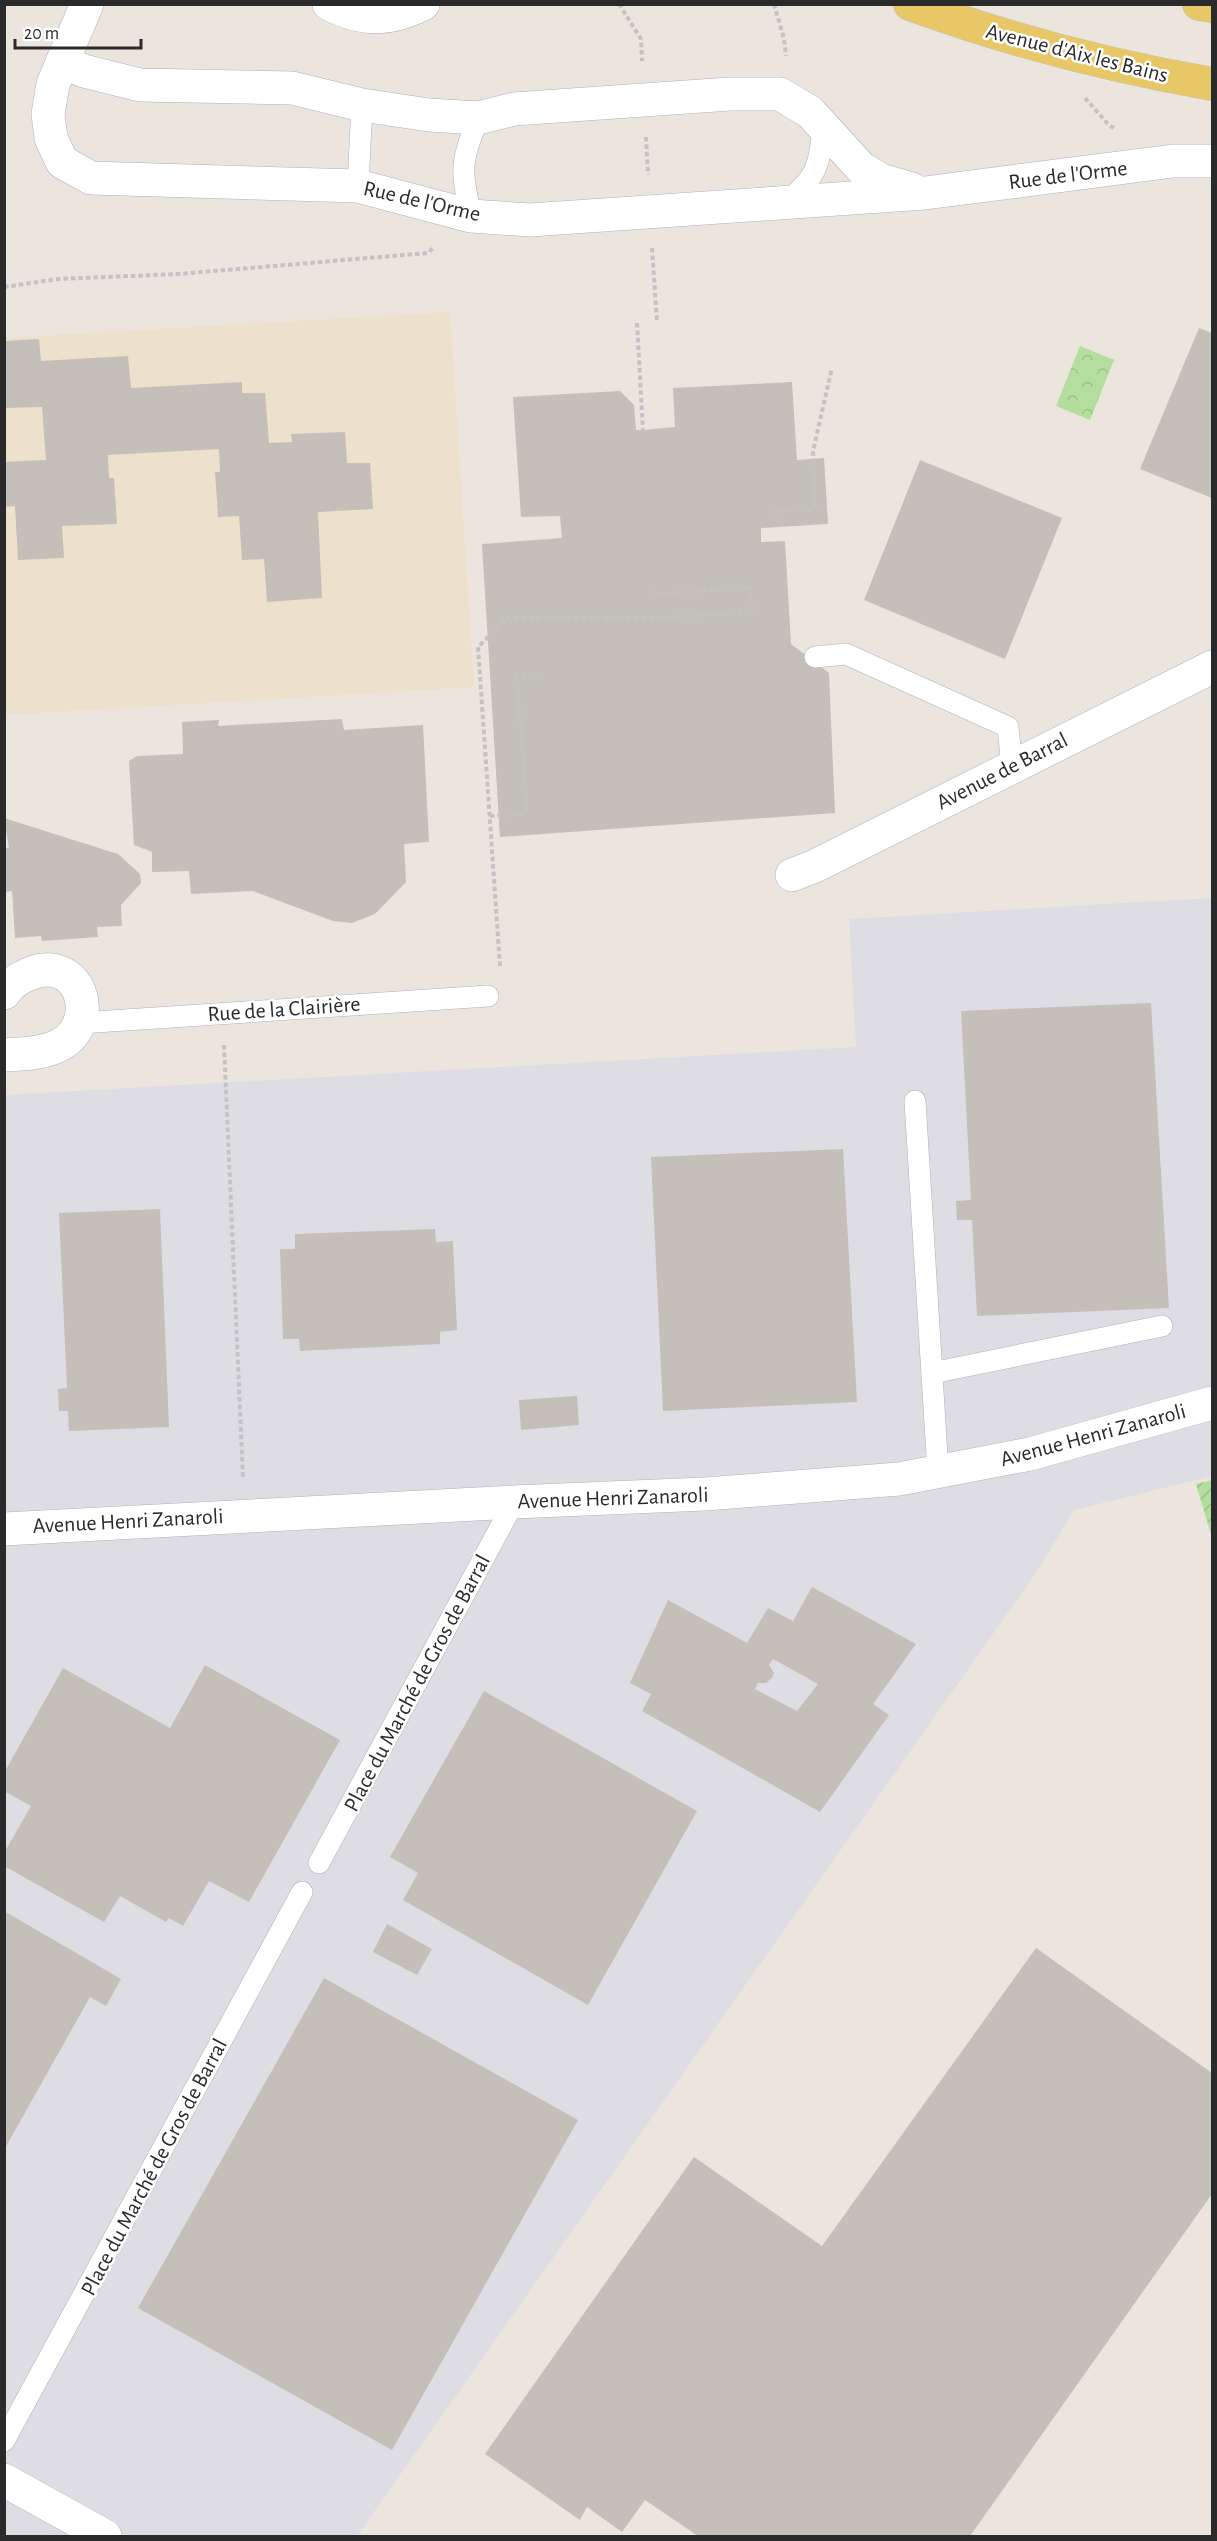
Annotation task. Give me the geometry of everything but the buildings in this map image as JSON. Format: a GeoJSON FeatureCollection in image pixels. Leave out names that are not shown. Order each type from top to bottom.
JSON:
{"type":"FeatureCollection","features":[{"type":"Feature","properties":{"kind":"main road","name":"Avenue d'Aix les Bains"},"geometry":{"type":"LineString","coordinates":[[910,4],[1044,49],[1136,71],[1212,84]]}},
{"type":"Feature","properties":{"kind":"main road"},"geometry":{"type":"LineString","coordinates":[[1199,4],[1212,6]]}},
{"type":"Feature","properties":{"kind":"street","name":"Rue de l'Orme"},"geometry":{"type":"LineString","coordinates":[[87,4],[53,84],[48,114],[51,138],[62,162],[91,178],[358,186],[471,216],[530,220],[925,193],[1173,161],[1212,160]]}},
{"type":"Feature","properties":{"kind":"street"},"geometry":{"type":"LineString","coordinates":[[329,4],[350,15],[366,17],[387,16],[423,4]]}},
{"type":"Feature","properties":{"kind":"street","name":"Rue de l'Orme"},"geometry":{"type":"LineString","coordinates":[[62,62],[84,71],[140,85],[292,88],[362,105],[429,115],[478,118],[514,109],[730,94],[780,94],[810,112],[861,168],[881,180],[925,193]]}},
{"type":"Feature","properties":{"kind":"street","name":"Avenue de Barral"},"geometry":{"type":"LineString","coordinates":[[792,875],[815,866],[1212,667]]}},
{"type":"Feature","properties":{"kind":"street"},"geometry":{"type":"LineString","coordinates":[[4,993],[9,986],[38,970],[58,971],[72,979],[81,990],[84,1002],[80,1023],[74,1033],[51,1049],[4,1055]]}},
{"type":"Feature","properties":{"kind":"street","name":"Avenue Henri Zanaroli"},"geometry":{"type":"LineString","coordinates":[[4,1528],[705,1494],[899,1479],[1030,1454],[1212,1403]]}},
{"type":"Feature","properties":{"kind":"street"},"geometry":{"type":"LineString","coordinates":[[4,2480],[105,2536]]}},
{"type":"Feature","properties":{"kind":"lane"},"geometry":{"type":"LineString","coordinates":[[358,186],[362,105]]}},
{"type":"Feature","properties":{"kind":"lane"},"geometry":{"type":"LineString","coordinates":[[471,216],[462,169],[464,155],[478,118]]}},
{"type":"Feature","properties":{"kind":"lane"},"geometry":{"type":"LineString","coordinates":[[785,203],[807,185],[818,168],[823,127]]}},
{"type":"Feature","properties":{"kind":"lane"},"geometry":{"type":"LineString","coordinates":[[815,657],[846,654],[1008,728],[1012,766]]}},
{"type":"Feature","properties":{"kind":"lane","name":"Rue de la Clairière"},"geometry":{"type":"LineString","coordinates":[[80,1023],[488,996]]}},
{"type":"Feature","properties":{"kind":"lane"},"geometry":{"type":"LineString","coordinates":[[915,1101],[938,1472]]}},
{"type":"Feature","properties":{"kind":"lane"},"geometry":{"type":"LineString","coordinates":[[932,1373],[1162,1326]]}},
{"type":"Feature","properties":{"kind":"lane","name":"Place du Marché de Gros de Barral"},"geometry":{"type":"LineString","coordinates":[[319,1863],[514,1502]]}},
{"type":"Feature","properties":{"kind":"lane","name":"Place du Marché de Gros de Barral"},"geometry":{"type":"LineString","coordinates":[[4,2441],[302,1892]]}},
{"type":"Feature","properties":{"kind":"path"},"geometry":{"type":"LineString","coordinates":[[619,4],[641,39],[645,100]]}},
{"type":"Feature","properties":{"kind":"path"},"geometry":{"type":"LineString","coordinates":[[774,4],[784,39]]}},
{"type":"Feature","properties":{"kind":"path"},"geometry":{"type":"LineString","coordinates":[[1082,94],[1108,124],[1117,130]]}},
{"type":"Feature","properties":{"kind":"path"},"geometry":{"type":"LineString","coordinates":[[4,287],[57,279],[178,274],[428,253],[471,216]]}},
{"type":"Feature","properties":{"kind":"path"},"geometry":{"type":"LineString","coordinates":[[638,323],[643,430]]}},
{"type":"Feature","properties":{"kind":"path"},"geometry":{"type":"LineString","coordinates":[[770,512],[815,508],[813,451],[832,368]]}},
{"type":"Feature","properties":{"kind":"path"},"geometry":{"type":"LineString","coordinates":[[501,972],[478,647],[507,618],[661,618],[753,612],[750,588],[653,594],[653,589]]}},
{"type":"Feature","properties":{"kind":"path"},"geometry":{"type":"LineString","coordinates":[[490,816],[527,814],[517,676],[540,674]]}},
{"type":"Feature","properties":{"kind":"path"},"geometry":{"type":"LineString","coordinates":[[223,1013],[245,1515]]}},
{"type":"Feature","properties":{"kind":"shaded area"},"geometry":{"type":"Polygon","coordinates":[[[450,312],[474,687],[5,715],[5,338],[450,312]]]}},
{"type":"Feature","properties":{"kind":"shaded area"},"geometry":{"type":"Polygon","coordinates":[[[1212,898],[1212,1476],[1074,1510],[1038,1570],[357,2536],[5,2536],[5,1095],[856,1047],[849,919],[1212,898]]]}},
{"type":"Feature","properties":{"kind":"green space"},"geometry":{"type":"Polygon","coordinates":[[[1080,346],[1114,360],[1090,420],[1056,406],[1080,346]]]}},
{"type":"Feature","properties":{"kind":"green space"},"geometry":{"type":"Polygon","coordinates":[[[1212,1480],[1212,1538],[1196,1484],[1212,1480]]]}}]}
